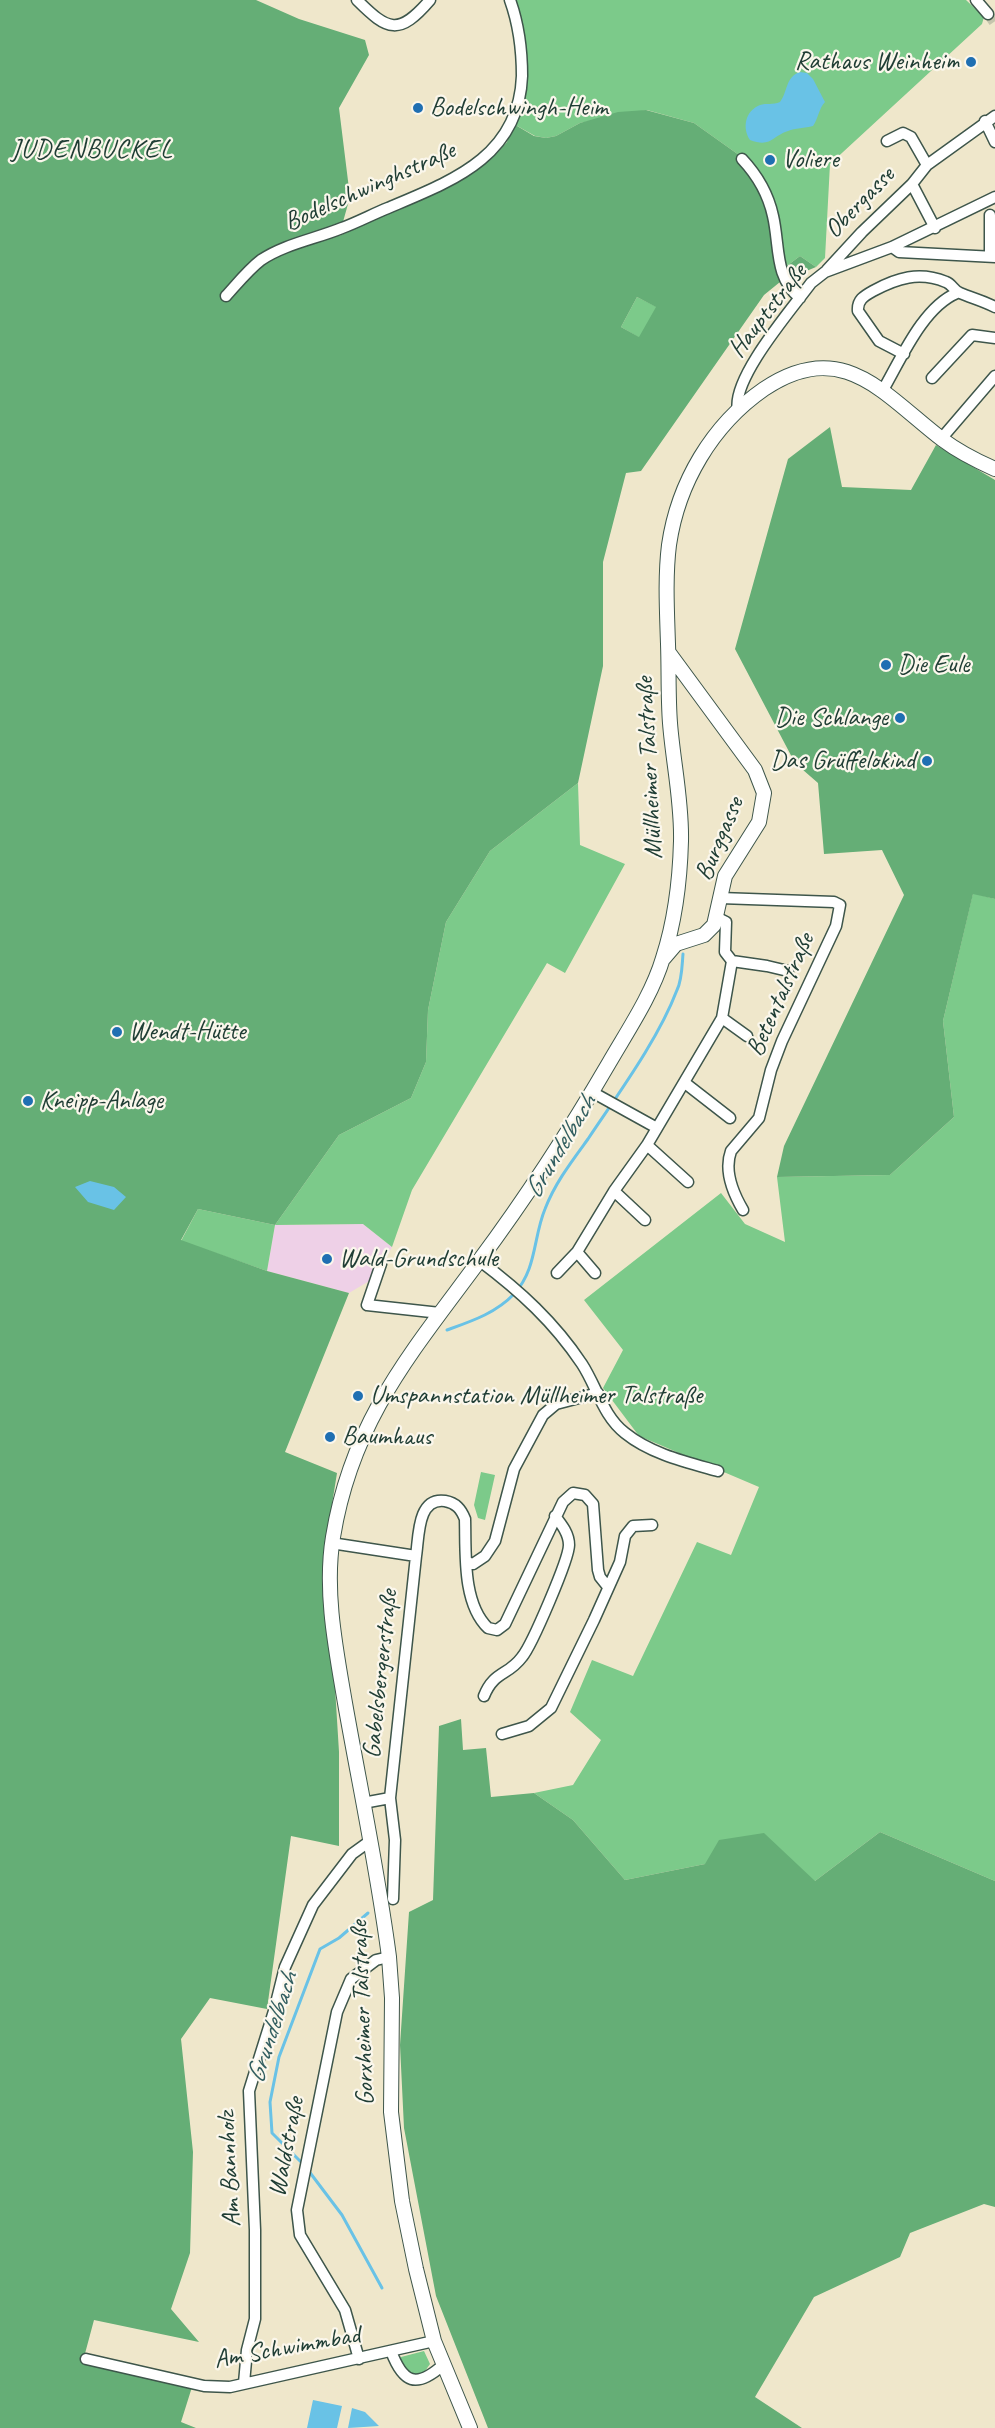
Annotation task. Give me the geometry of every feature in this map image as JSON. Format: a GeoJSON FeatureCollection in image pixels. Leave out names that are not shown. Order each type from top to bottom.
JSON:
{"type":"FeatureCollection","features":[{"type":"Feature","properties":{"kind":"main road","name":"Müllheimer Talstraße"},"geometry":{"type":"LineString","coordinates":[[337,1517],[354,1454],[375,1409],[413,1349],[512,1216],[592,1092],[635,1019],[663,959],[674,910],[681,841],[669,699],[668,551],[684,491],[698,460],[720,429],[738,410],[780,380],[811,369],[828,368],[847,371],[867,380],[883,390],[941,439],[995,469]]}},
{"type":"Feature","properties":{"kind":"main road","name":"Burggasse"},"geometry":{"type":"LineString","coordinates":[[663,959],[676,944],[707,933],[714,925],[729,867],[759,822],[764,793],[755,770],[669,653]]}},
{"type":"Feature","properties":{"kind":"main road"},"geometry":{"type":"LineString","coordinates":[[669,699],[693,687]]}},
{"type":"Feature","properties":{"kind":"main road"},"geometry":{"type":"LineString","coordinates":[[670,928],[684,941]]}},
{"type":"Feature","properties":{"kind":"main road","name":"Gorxheimer Talstraße"},"geometry":{"type":"LineString","coordinates":[[337,1517],[332,1543],[333,1620],[389,1957],[392,1998],[391,2112],[394,2150],[416,2269],[434,2341],[470,2428]]}},
{"type":"Feature","properties":{"kind":"street"},"geometry":{"type":"LineString","coordinates":[[357,0],[387,25],[398,26],[413,17],[430,0]]}},
{"type":"Feature","properties":{"kind":"street","name":"Bodelschwinghstraße"},"geometry":{"type":"LineString","coordinates":[[226,296],[261,261],[276,252],[342,228],[429,191],[475,165],[494,150],[512,123],[521,89],[522,56],[518,26],[510,0]]}},
{"type":"Feature","properties":{"kind":"street"},"geometry":{"type":"LineString","coordinates":[[976,0],[988,14]]}},
{"type":"Feature","properties":{"kind":"street"},"geometry":{"type":"LineString","coordinates":[[990,119],[995,142]]}},
{"type":"Feature","properties":{"kind":"street","name":"Obergasse"},"geometry":{"type":"LineString","coordinates":[[825,273],[912,184],[927,165],[990,119]]}},
{"type":"Feature","properties":{"kind":"street","name":"Obergasse"},"geometry":{"type":"LineString","coordinates":[[887,141],[903,133],[911,137],[927,165]]}},
{"type":"Feature","properties":{"kind":"street"},"geometry":{"type":"LineString","coordinates":[[742,159],[766,192],[776,229],[779,267],[793,293],[800,298]]}},
{"type":"Feature","properties":{"kind":"street"},"geometry":{"type":"LineString","coordinates":[[912,184],[930,230],[927,252]]}},
{"type":"Feature","properties":{"kind":"street"},"geometry":{"type":"LineString","coordinates":[[892,248],[995,197]]}},
{"type":"Feature","properties":{"kind":"street"},"geometry":{"type":"LineString","coordinates":[[990,215],[992,256]]}},
{"type":"Feature","properties":{"kind":"street","name":"Hauptstraße"},"geometry":{"type":"LineString","coordinates":[[738,410],[737,398],[744,377],[811,283],[825,273],[892,248],[899,252],[992,256]]}},
{"type":"Feature","properties":{"kind":"street"},"geometry":{"type":"LineString","coordinates":[[904,354],[879,341],[858,311],[859,301],[873,291],[902,277],[942,281],[948,283],[957,293],[995,307]]}},
{"type":"Feature","properties":{"kind":"street"},"geometry":{"type":"LineString","coordinates":[[883,390],[932,309],[946,297],[957,293]]}},
{"type":"Feature","properties":{"kind":"street"},"geometry":{"type":"LineString","coordinates":[[932,378],[972,335],[995,338]]}},
{"type":"Feature","properties":{"kind":"street"},"geometry":{"type":"LineString","coordinates":[[941,439],[995,376]]}},
{"type":"Feature","properties":{"kind":"street","name":"Betentalstraße"},"geometry":{"type":"LineString","coordinates":[[720,898],[834,902],[840,905],[836,926],[782,1041],[771,1070],[759,1118],[731,1151],[729,1157],[732,1185],[743,1210]]}},
{"type":"Feature","properties":{"kind":"street"},"geometry":{"type":"LineString","coordinates":[[716,917],[726,922],[724,952],[728,959],[788,971]]}},
{"type":"Feature","properties":{"kind":"street"},"geometry":{"type":"LineString","coordinates":[[557,1273],[577,1252],[614,1191],[647,1144],[722,1018],[732,961]]}},
{"type":"Feature","properties":{"kind":"street"},"geometry":{"type":"LineString","coordinates":[[722,1018],[747,1036]]}},
{"type":"Feature","properties":{"kind":"street"},"geometry":{"type":"LineString","coordinates":[[685,1083],[730,1118]]}},
{"type":"Feature","properties":{"kind":"street"},"geometry":{"type":"LineString","coordinates":[[592,1092],[657,1128]]}},
{"type":"Feature","properties":{"kind":"street"},"geometry":{"type":"LineString","coordinates":[[647,1144],[688,1182]]}},
{"type":"Feature","properties":{"kind":"street"},"geometry":{"type":"LineString","coordinates":[[614,1191],[645,1220]]}},
{"type":"Feature","properties":{"kind":"street"},"geometry":{"type":"LineString","coordinates":[[577,1252],[595,1273]]}},
{"type":"Feature","properties":{"kind":"street"},"geometry":{"type":"LineString","coordinates":[[480,1261],[522,1293],[566,1340],[598,1393],[608,1417],[624,1433],[657,1451],[718,1471]]}},
{"type":"Feature","properties":{"kind":"street"},"geometry":{"type":"LineString","coordinates":[[381,1264],[368,1305],[440,1313]]}},
{"type":"Feature","properties":{"kind":"street"},"geometry":{"type":"LineString","coordinates":[[598,1393],[556,1404],[543,1415],[514,1469],[495,1541],[480,1561],[473,1564],[467,1562],[469,1590],[475,1611],[488,1628],[498,1630],[502,1628],[563,1502],[573,1493],[585,1495],[593,1504],[598,1570],[600,1578],[608,1587]]}},
{"type":"Feature","properties":{"kind":"street","name":"Gabelsbergerstraße"},"geometry":{"type":"LineString","coordinates":[[393,1899],[395,1839],[390,1797],[416,1556],[424,1511],[427,1506],[437,1501],[452,1503],[462,1511],[465,1519],[467,1562]]}},
{"type":"Feature","properties":{"kind":"street"},"geometry":{"type":"LineString","coordinates":[[484,1696],[494,1678],[513,1667],[527,1650],[567,1557],[568,1539],[564,1526],[555,1516]]}},
{"type":"Feature","properties":{"kind":"street"},"geometry":{"type":"LineString","coordinates":[[502,1734],[529,1726],[551,1708],[620,1562],[626,1536],[633,1526],[652,1525]]}},
{"type":"Feature","properties":{"kind":"street","name":"Gabelsbergerstraße"},"geometry":{"type":"LineString","coordinates":[[332,1543],[416,1556]]}},
{"type":"Feature","properties":{"kind":"street","name":"Gabelsbergerstraße"},"geometry":{"type":"LineString","coordinates":[[363,1803],[390,1797]]}},
{"type":"Feature","properties":{"kind":"street","name":"Am Bannholz"},"geometry":{"type":"LineString","coordinates":[[244,2383],[247,2350],[255,2319],[255,2230],[249,2091],[274,2012],[285,1967],[313,1905],[352,1854],[370,1841]]}},
{"type":"Feature","properties":{"kind":"street","name":"Waldstraße"},"geometry":{"type":"LineString","coordinates":[[359,2359],[345,2310],[300,2235],[297,2210],[338,2012],[351,1979],[376,1960],[389,1957]]}},
{"type":"Feature","properties":{"kind":"street","name":"Am Schwimmbad"},"geometry":{"type":"LineString","coordinates":[[86,2359],[204,2386],[230,2387],[434,2341]]}},
{"type":"Feature","properties":{"kind":"street","name":"Am Schwimmbad"},"geometry":{"type":"LineString","coordinates":[[391,2351],[402,2375],[409,2379],[417,2381],[426,2379],[443,2365]]}},
{"type":"Feature","properties":{"kind":"shaded area","name":"Wald-Grundschule"},"geometry":{"type":"Polygon","coordinates":[[[363,1224],[392,1247],[376,1277],[349,1293],[267,1271],[275,1225],[363,1224]]]}},
{"type":"Feature","properties":{"kind":"green space"},"geometry":{"type":"Polygon","coordinates":[[[0,0],[256,0],[299,19],[365,40],[369,55],[339,108],[350,197],[339,236],[425,197],[495,155],[507,142],[512,123],[534,136],[546,138],[556,136],[580,123],[618,112],[646,110],[694,123],[746,160],[766,187],[782,264],[788,265],[800,256],[816,267],[780,282],[764,295],[641,471],[626,473],[603,562],[603,666],[578,783],[490,851],[446,922],[428,1010],[426,1062],[411,1098],[339,1135],[275,1225],[198,1209],[181,1240],[267,1271],[349,1293],[285,1452],[337,1473],[326,1542],[339,1752],[339,1846],[291,1836],[267,2009],[210,1998],[181,2039],[193,2152],[190,2253],[171,2309],[199,2342],[94,2320],[83,2361],[192,2387],[181,2422],[196,2428],[0,2428],[0,0]],[[637,297],[621,327],[639,337],[656,307],[637,297]]]}},
{"type":"Feature","properties":{"kind":"green space"},"geometry":{"type":"Polygon","coordinates":[[[516,0],[966,0],[984,17],[982,24],[830,164],[825,258],[816,267],[800,256],[788,265],[782,264],[746,160],[694,123],[647,110],[580,123],[556,136],[546,138],[535,136],[512,123],[524,97],[527,78],[526,44],[516,0]]]}},
{"type":"Feature","properties":{"kind":"green space"},"geometry":{"type":"Polygon","coordinates":[[[637,297],[657,307],[640,338],[621,327],[637,297]]]}},
{"type":"Feature","properties":{"kind":"green space"},"geometry":{"type":"Polygon","coordinates":[[[830,427],[842,487],[911,490],[936,445],[995,480],[995,899],[973,894],[943,1021],[954,1117],[890,1175],[777,1177],[784,1146],[904,895],[882,850],[824,854],[818,783],[795,763],[735,649],[788,459],[830,427]]]}},
{"type":"Feature","properties":{"kind":"green space"},"geometry":{"type":"Polygon","coordinates":[[[578,783],[580,845],[625,864],[565,973],[547,963],[412,1190],[392,1247],[363,1224],[275,1225],[339,1135],[411,1098],[426,1062],[428,1010],[446,922],[490,851],[578,783]]]}},
{"type":"Feature","properties":{"kind":"green space"},"geometry":{"type":"Polygon","coordinates":[[[973,893],[995,899],[995,1881],[880,1832],[815,1881],[705,1864],[625,1880],[573,1820],[534,1793],[573,1785],[601,1740],[570,1712],[592,1660],[633,1676],[697,1542],[731,1555],[759,1487],[639,1436],[603,1388],[623,1350],[584,1300],[721,1193],[745,1224],[785,1242],[777,1177],[890,1175],[954,1117],[943,1021],[973,893]]]}},
{"type":"Feature","properties":{"kind":"green space"},"geometry":{"type":"Polygon","coordinates":[[[198,1209],[275,1225],[267,1271],[181,1241],[198,1209]]]}},
{"type":"Feature","properties":{"kind":"green space"},"geometry":{"type":"Polygon","coordinates":[[[481,1472],[495,1475],[485,1520],[478,1518],[474,1505],[481,1472]]]}},
{"type":"Feature","properties":{"kind":"green space"},"geometry":{"type":"Polygon","coordinates":[[[461,1719],[463,1750],[486,1748],[491,1797],[534,1793],[573,1820],[625,1880],[705,1864],[719,1840],[764,1833],[815,1881],[880,1832],[995,1881],[995,2207],[984,2204],[910,2233],[900,2257],[814,2297],[755,2397],[802,2428],[488,2428],[436,2296],[404,2128],[400,2045],[409,1912],[433,1900],[439,1726],[461,1719]]]}},
{"type":"Feature","properties":{"kind":"green space"},"geometry":{"type":"Polygon","coordinates":[[[424,2351],[430,2364],[423,2374],[412,2376],[399,2361],[401,2357],[424,2351]]]}},
{"type":"Feature","properties":{"kind":"water"},"geometry":{"type":"Polygon","coordinates":[[[800,72],[807,73],[813,79],[825,102],[813,126],[791,130],[763,143],[750,140],[746,130],[746,120],[751,111],[760,105],[780,102],[789,81],[800,72]]]}},
{"type":"Feature","properties":{"kind":"water"},"geometry":{"type":"Polygon","coordinates":[[[90,1181],[114,1187],[126,1197],[114,1210],[88,1202],[75,1187],[90,1181]]]}},
{"type":"Feature","properties":{"kind":"water"},"geometry":{"type":"Polygon","coordinates":[[[313,2400],[342,2406],[337,2428],[307,2428],[313,2400]]]}},
{"type":"Feature","properties":{"kind":"water"},"geometry":{"type":"Polygon","coordinates":[[[352,2408],[365,2412],[379,2426],[348,2428],[352,2408]]]}},
{"type":"Feature","properties":{"kind":"waterway","name":"Grundelbach"},"geometry":{"type":"LineString","coordinates":[[447,1330],[491,1311],[507,1301],[521,1284],[531,1264],[541,1220],[549,1199],[564,1172],[624,1085],[659,1028],[679,986],[683,954]]}},
{"type":"Feature","properties":{"kind":"waterway","name":"Grundelbach"},"geometry":{"type":"LineString","coordinates":[[304,2165],[272,2133],[270,2102],[279,2057],[320,1949],[339,1938],[368,1913]]}},
{"type":"Feature","properties":{"kind":"waterway","name":"Grundelbach"},"geometry":{"type":"LineString","coordinates":[[308,2170],[342,2215],[382,2288]]}},
{"type":"Feature","properties":{"kind":"tunnel"},"geometry":{"type":"LineString","coordinates":[[988,14],[995,24]]}},
{"type":"Feature","properties":{"kind":"place","name":"Rathaus Weinheim"},"geometry":{"type":"Point","coordinates":[971,62]}},
{"type":"Feature","properties":{"kind":"place","name":"Bodelschwingh-Heim"},"geometry":{"type":"Point","coordinates":[418,108]}},
{"type":"Feature","properties":{"kind":"place","name":"Voliere"},"geometry":{"type":"Point","coordinates":[770,160]}},
{"type":"Feature","properties":{"kind":"place","name":"Die Eule"},"geometry":{"type":"Point","coordinates":[886,665]}},
{"type":"Feature","properties":{"kind":"place","name":"Die Schlange"},"geometry":{"type":"Point","coordinates":[900,718]}},
{"type":"Feature","properties":{"kind":"place","name":"Das Grüffelokind"},"geometry":{"type":"Point","coordinates":[927,761]}},
{"type":"Feature","properties":{"kind":"place","name":"Wendt-Hütte"},"geometry":{"type":"Point","coordinates":[117,1032]}},
{"type":"Feature","properties":{"kind":"place","name":"Kneipp-Anlage"},"geometry":{"type":"Point","coordinates":[28,1101]}},
{"type":"Feature","properties":{"kind":"place","name":"Wald-Grundschule"},"geometry":{"type":"Point","coordinates":[327,1259]}},
{"type":"Feature","properties":{"kind":"place","name":"Umspannstation Müllheimer Talstraße"},"geometry":{"type":"Point","coordinates":[358,1396]}},
{"type":"Feature","properties":{"kind":"place","name":"Baumhaus"},"geometry":{"type":"Point","coordinates":[330,1437]}},
{"type":"Feature","properties":{"kind":"district","name":"JUDENBUCKEL"},"geometry":{"type":"Point","coordinates":[92,150]}}]}
